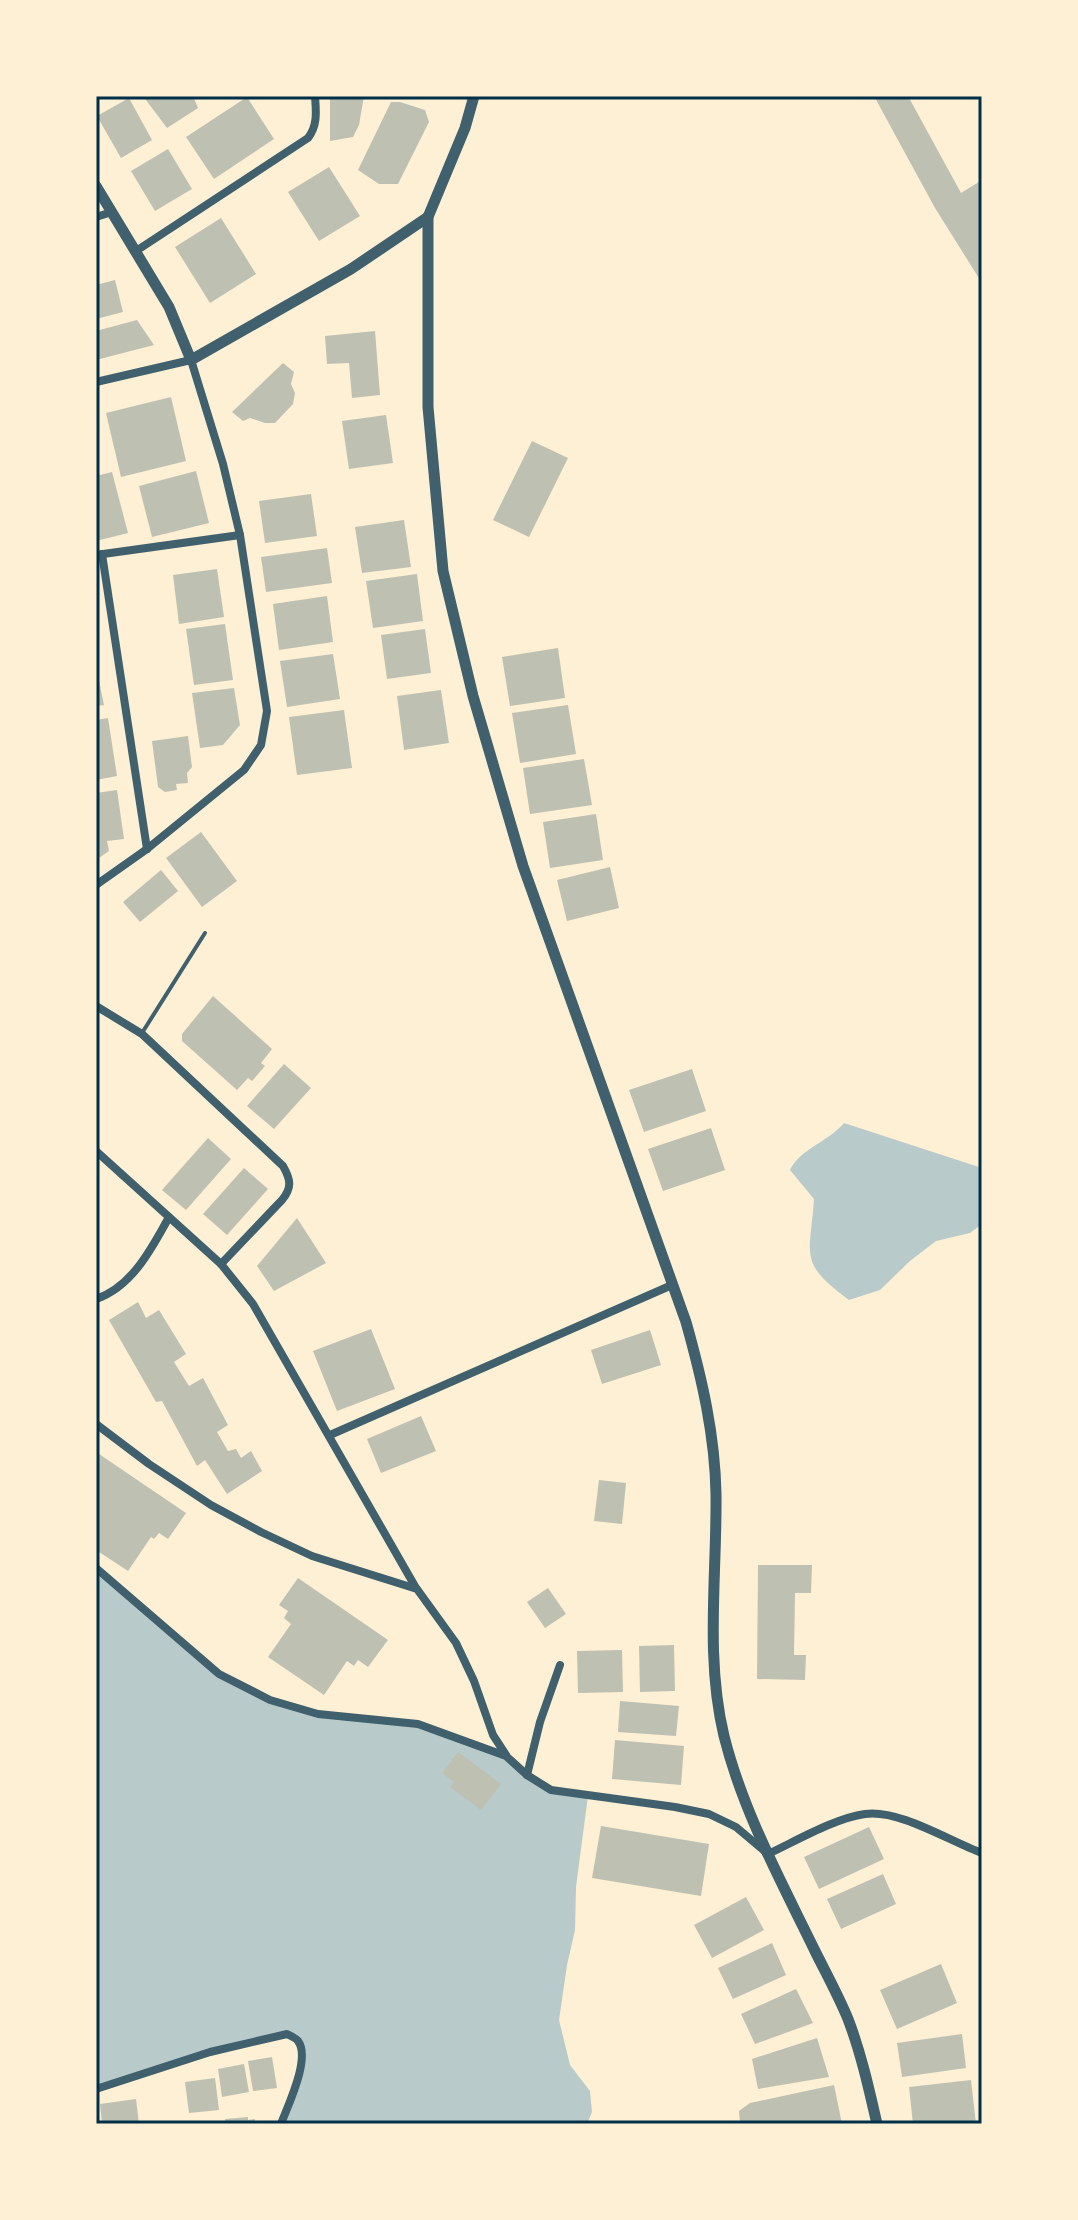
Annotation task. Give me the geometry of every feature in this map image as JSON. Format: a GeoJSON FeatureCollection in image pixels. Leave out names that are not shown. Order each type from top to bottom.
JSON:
{"type":"FeatureCollection","features":[{"type":"Feature","properties":{"kind":"street"},"geometry":{"type":"LineString","coordinates":[[136,251],[308,138],[316,122],[315,96]]}},
{"type":"Feature","properties":{"kind":"street"},"geometry":{"type":"LineString","coordinates":[[474,96],[465,128],[428,217],[428,407],[443,571],[473,696],[523,866],[702,1377],[716,1490],[714,1665],[723,1732],[733,1770],[768,1854],[847,2017],[867,2079],[877,2124]]}},
{"type":"Feature","properties":{"kind":"street"},"geometry":{"type":"LineString","coordinates":[[96,186],[169,307],[191,360],[223,464],[240,535],[267,711],[261,745],[244,770],[147,849],[96,885]]}},
{"type":"Feature","properties":{"kind":"street"},"geometry":{"type":"LineString","coordinates":[[96,217],[112,212]]}},
{"type":"Feature","properties":{"kind":"street"},"geometry":{"type":"LineString","coordinates":[[96,382],[191,360],[351,269],[428,217]]}},
{"type":"Feature","properties":{"kind":"street"},"geometry":{"type":"LineString","coordinates":[[147,849],[99,554],[240,535]]}},
{"type":"Feature","properties":{"kind":"street"},"geometry":{"type":"LineString","coordinates":[[96,1006],[142,1034],[283,1166],[290,1177],[290,1190],[221,1264]]}},
{"type":"Feature","properties":{"kind":"street"},"geometry":{"type":"LineString","coordinates":[[96,1151],[221,1264],[253,1304],[417,1589],[456,1643],[474,1681],[493,1735],[506,1756],[527,1775],[551,1790],[709,1814],[736,1827],[768,1854]]}},
{"type":"Feature","properties":{"kind":"street"},"geometry":{"type":"LineString","coordinates":[[96,1299],[128,1280],[151,1250],[169,1217]]}},
{"type":"Feature","properties":{"kind":"street"},"geometry":{"type":"LineString","coordinates":[[330,1435],[672,1285]]}},
{"type":"Feature","properties":{"kind":"street"},"geometry":{"type":"LineString","coordinates":[[96,1424],[211,1505],[261,1532],[312,1556],[417,1589]]}},
{"type":"Feature","properties":{"kind":"street"},"geometry":{"type":"LineString","coordinates":[[96,1568],[219,1674],[270,1700],[318,1714],[418,1724],[506,1756]]}},
{"type":"Feature","properties":{"kind":"street"},"geometry":{"type":"LineString","coordinates":[[527,1775],[540,1722],[560,1665]]}},
{"type":"Feature","properties":{"kind":"street"},"geometry":{"type":"LineString","coordinates":[[768,1854],[849,1817],[877,1814],[912,1822],[982,1853]]}},
{"type":"Feature","properties":{"kind":"street"},"geometry":{"type":"LineString","coordinates":[[96,2089],[210,2052],[287,2034],[298,2040],[303,2053],[300,2073],[281,2124]]}},
{"type":"Feature","properties":{"kind":"lane"},"geometry":{"type":"LineString","coordinates":[[142,1034],[205,933]]}},
{"type":"Feature","properties":{"kind":"shaded area"},"geometry":{"type":"Polygon","coordinates":[[[844,1123],[982,1168],[982,1224],[970,1233],[936,1241],[880,1290],[849,1300],[814,1267],[810,1246],[814,1199],[790,1170],[800,1156],[844,1123]]]}},
{"type":"Feature","properties":{"kind":"shaded area"},"geometry":{"type":"Polygon","coordinates":[[[96,1568],[219,1674],[270,1700],[318,1714],[418,1724],[506,1756],[551,1790],[588,1796],[576,1887],[575,1930],[559,2020],[570,2065],[590,2091],[592,2112],[587,2124],[281,2124],[303,2053],[287,2034],[96,2089],[96,1568]]]}},
{"type":"Feature","properties":{"kind":"building"},"geometry":{"type":"Polygon","coordinates":[[[143,96],[193,96],[198,108],[167,128],[143,96]]]}},
{"type":"Feature","properties":{"kind":"building"},"geometry":{"type":"Polygon","coordinates":[[[330,96],[364,96],[359,125],[353,137],[330,141],[330,96]]]}},
{"type":"Feature","properties":{"kind":"building"},"geometry":{"type":"Polygon","coordinates":[[[874,96],[908,96],[961,193],[982,180],[982,283],[935,208],[874,96]]]}},
{"type":"Feature","properties":{"kind":"building"},"geometry":{"type":"Polygon","coordinates":[[[247,97],[274,139],[214,179],[186,137],[247,97]]]}},
{"type":"Feature","properties":{"kind":"building"},"geometry":{"type":"Polygon","coordinates":[[[129,98],[152,140],[121,158],[97,116],[129,98]]]}},
{"type":"Feature","properties":{"kind":"building"},"geometry":{"type":"Polygon","coordinates":[[[391,102],[425,110],[429,122],[398,184],[379,184],[358,170],[391,102]]]}},
{"type":"Feature","properties":{"kind":"building"},"geometry":{"type":"Polygon","coordinates":[[[168,149],[192,189],[155,211],[131,171],[168,149]]]}},
{"type":"Feature","properties":{"kind":"building"},"geometry":{"type":"Polygon","coordinates":[[[329,167],[360,216],[319,241],[288,192],[329,167]]]}},
{"type":"Feature","properties":{"kind":"building"},"geometry":{"type":"Polygon","coordinates":[[[221,218],[256,274],[210,303],[175,247],[221,218]]]}},
{"type":"Feature","properties":{"kind":"building"},"geometry":{"type":"Polygon","coordinates":[[[115,280],[123,312],[96,319],[96,285],[115,280]]]}},
{"type":"Feature","properties":{"kind":"building"},"geometry":{"type":"Polygon","coordinates":[[[137,320],[154,345],[96,360],[96,331],[137,320]]]}},
{"type":"Feature","properties":{"kind":"building"},"geometry":{"type":"Polygon","coordinates":[[[375,331],[380,395],[352,398],[349,363],[327,364],[325,336],[375,331]]]}},
{"type":"Feature","properties":{"kind":"building"},"geometry":{"type":"Polygon","coordinates":[[[283,363],[294,372],[291,384],[295,393],[293,404],[275,423],[250,418],[243,421],[232,412],[283,363]]]}},
{"type":"Feature","properties":{"kind":"building"},"geometry":{"type":"Polygon","coordinates":[[[171,397],[186,461],[121,477],[106,413],[171,397]]]}},
{"type":"Feature","properties":{"kind":"building"},"geometry":{"type":"Polygon","coordinates":[[[386,415],[393,463],[349,469],[342,421],[386,415]]]}},
{"type":"Feature","properties":{"kind":"building"},"geometry":{"type":"Polygon","coordinates":[[[532,441],[568,458],[529,537],[493,520],[532,441]]]}},
{"type":"Feature","properties":{"kind":"building"},"geometry":{"type":"Polygon","coordinates":[[[196,471],[209,523],[152,537],[139,486],[196,471]]]}},
{"type":"Feature","properties":{"kind":"building"},"geometry":{"type":"Polygon","coordinates":[[[112,472],[128,533],[96,541],[96,476],[112,472]]]}},
{"type":"Feature","properties":{"kind":"building"},"geometry":{"type":"Polygon","coordinates":[[[311,494],[317,536],[265,543],[259,501],[311,494]]]}},
{"type":"Feature","properties":{"kind":"building"},"geometry":{"type":"Polygon","coordinates":[[[404,520],[411,567],[362,573],[355,527],[404,520]]]}},
{"type":"Feature","properties":{"kind":"building"},"geometry":{"type":"Polygon","coordinates":[[[327,548],[332,583],[266,592],[261,557],[327,548]]]}},
{"type":"Feature","properties":{"kind":"building"},"geometry":{"type":"Polygon","coordinates":[[[217,569],[224,617],[179,624],[173,575],[217,569]]]}},
{"type":"Feature","properties":{"kind":"building"},"geometry":{"type":"Polygon","coordinates":[[[417,574],[423,621],[373,628],[366,581],[417,574]]]}},
{"type":"Feature","properties":{"kind":"building"},"geometry":{"type":"Polygon","coordinates":[[[327,596],[333,642],[279,650],[273,604],[327,596]]]}},
{"type":"Feature","properties":{"kind":"building"},"geometry":{"type":"Polygon","coordinates":[[[225,624],[233,680],[194,685],[186,629],[225,624]]]}},
{"type":"Feature","properties":{"kind":"building"},"geometry":{"type":"Polygon","coordinates":[[[425,629],[431,673],[387,679],[381,635],[425,629]]]}},
{"type":"Feature","properties":{"kind":"building"},"geometry":{"type":"Polygon","coordinates":[[[558,648],[565,698],[510,706],[502,657],[558,648]]]}},
{"type":"Feature","properties":{"kind":"building"},"geometry":{"type":"Polygon","coordinates":[[[333,654],[340,699],[287,707],[280,661],[333,654]]]}},
{"type":"Feature","properties":{"kind":"building"},"geometry":{"type":"Polygon","coordinates":[[[96,666],[104,705],[96,706],[96,666]]]}},
{"type":"Feature","properties":{"kind":"building"},"geometry":{"type":"Polygon","coordinates":[[[234,688],[240,725],[223,745],[200,748],[192,693],[234,688]]]}},
{"type":"Feature","properties":{"kind":"building"},"geometry":{"type":"Polygon","coordinates":[[[441,690],[449,743],[404,750],[397,696],[441,690]]]}},
{"type":"Feature","properties":{"kind":"building"},"geometry":{"type":"Polygon","coordinates":[[[568,705],[576,754],[520,763],[512,713],[568,705]]]}},
{"type":"Feature","properties":{"kind":"building"},"geometry":{"type":"Polygon","coordinates":[[[344,710],[352,768],[297,775],[289,717],[344,710]]]}},
{"type":"Feature","properties":{"kind":"building"},"geometry":{"type":"Polygon","coordinates":[[[108,718],[117,776],[96,780],[96,720],[108,718]]]}},
{"type":"Feature","properties":{"kind":"building"},"geometry":{"type":"Polygon","coordinates":[[[188,736],[192,767],[187,773],[188,783],[176,784],[177,790],[165,792],[158,787],[152,741],[188,736]]]}},
{"type":"Feature","properties":{"kind":"building"},"geometry":{"type":"Polygon","coordinates":[[[584,759],[592,805],[530,814],[523,768],[584,759]]]}},
{"type":"Feature","properties":{"kind":"building"},"geometry":{"type":"Polygon","coordinates":[[[117,790],[124,839],[107,841],[109,851],[96,860],[96,793],[117,790]]]}},
{"type":"Feature","properties":{"kind":"building"},"geometry":{"type":"Polygon","coordinates":[[[596,814],[603,860],[550,868],[543,822],[596,814]]]}},
{"type":"Feature","properties":{"kind":"building"},"geometry":{"type":"Polygon","coordinates":[[[201,832],[237,881],[202,907],[166,858],[201,832]]]}},
{"type":"Feature","properties":{"kind":"building"},"geometry":{"type":"Polygon","coordinates":[[[610,867],[619,908],[567,921],[557,880],[610,867]]]}},
{"type":"Feature","properties":{"kind":"building"},"geometry":{"type":"Polygon","coordinates":[[[161,870],[178,891],[140,922],[123,902],[161,870]]]}},
{"type":"Feature","properties":{"kind":"building"},"geometry":{"type":"Polygon","coordinates":[[[213,996],[272,1049],[261,1063],[265,1066],[252,1081],[248,1078],[237,1090],[182,1041],[182,1034],[213,996]]]}},
{"type":"Feature","properties":{"kind":"building"},"geometry":{"type":"Polygon","coordinates":[[[284,1064],[311,1088],[274,1129],[247,1106],[284,1064]]]}},
{"type":"Feature","properties":{"kind":"building"},"geometry":{"type":"Polygon","coordinates":[[[692,1069],[706,1111],[644,1132],[629,1090],[692,1069]]]}},
{"type":"Feature","properties":{"kind":"building"},"geometry":{"type":"Polygon","coordinates":[[[711,1128],[725,1170],[663,1191],[648,1149],[711,1128]]]}},
{"type":"Feature","properties":{"kind":"building"},"geometry":{"type":"Polygon","coordinates":[[[208,1138],[231,1159],[186,1210],[162,1190],[208,1138]]]}},
{"type":"Feature","properties":{"kind":"building"},"geometry":{"type":"Polygon","coordinates":[[[244,1168],[268,1189],[227,1235],[203,1214],[244,1168]]]}},
{"type":"Feature","properties":{"kind":"building"},"geometry":{"type":"Polygon","coordinates":[[[297,1218],[326,1263],[274,1291],[257,1266],[297,1218]]]}},
{"type":"Feature","properties":{"kind":"building"},"geometry":{"type":"Polygon","coordinates":[[[138,1302],[146,1318],[159,1310],[186,1354],[174,1362],[189,1386],[203,1378],[228,1425],[217,1432],[228,1451],[236,1449],[241,1458],[251,1451],[262,1471],[227,1494],[205,1460],[197,1466],[162,1401],[156,1402],[109,1320],[138,1302]]]}},
{"type":"Feature","properties":{"kind":"building"},"geometry":{"type":"Polygon","coordinates":[[[371,1329],[395,1389],[337,1411],[313,1351],[371,1329]]]}},
{"type":"Feature","properties":{"kind":"building"},"geometry":{"type":"Polygon","coordinates":[[[650,1330],[661,1365],[602,1384],[591,1350],[650,1330]]]}},
{"type":"Feature","properties":{"kind":"building"},"geometry":{"type":"Polygon","coordinates":[[[421,1416],[436,1451],[381,1473],[367,1439],[421,1416]]]}},
{"type":"Feature","properties":{"kind":"building"},"geometry":{"type":"Polygon","coordinates":[[[99,1454],[186,1513],[168,1539],[159,1533],[154,1539],[151,1537],[128,1571],[96,1550],[96,1459],[99,1454]]]}},
{"type":"Feature","properties":{"kind":"building"},"geometry":{"type":"Polygon","coordinates":[[[599,1480],[626,1483],[622,1524],[594,1521],[599,1480]]]}},
{"type":"Feature","properties":{"kind":"building"},"geometry":{"type":"Polygon","coordinates":[[[758,1565],[812,1565],[811,1593],[795,1593],[794,1655],[806,1655],[805,1680],[757,1679],[758,1565]]]}},
{"type":"Feature","properties":{"kind":"building"},"geometry":{"type":"Polygon","coordinates":[[[298,1578],[388,1640],[368,1667],[358,1660],[354,1666],[347,1661],[324,1695],[268,1657],[291,1624],[284,1618],[288,1611],[279,1605],[298,1578]]]}},
{"type":"Feature","properties":{"kind":"building"},"geometry":{"type":"Polygon","coordinates":[[[548,1588],[566,1614],[545,1628],[527,1602],[548,1588]]]}},
{"type":"Feature","properties":{"kind":"building"},"geometry":{"type":"Polygon","coordinates":[[[674,1645],[675,1691],[640,1692],[639,1646],[674,1645]]]}},
{"type":"Feature","properties":{"kind":"building"},"geometry":{"type":"Polygon","coordinates":[[[622,1650],[623,1692],[578,1693],[577,1651],[622,1650]]]}},
{"type":"Feature","properties":{"kind":"building"},"geometry":{"type":"Polygon","coordinates":[[[620,1701],[679,1706],[676,1736],[618,1732],[620,1701]]]}},
{"type":"Feature","properties":{"kind":"building"},"geometry":{"type":"Polygon","coordinates":[[[615,1740],[684,1746],[681,1785],[612,1779],[615,1740]]]}},
{"type":"Feature","properties":{"kind":"building"},"geometry":{"type":"Polygon","coordinates":[[[458,1752],[501,1784],[481,1810],[450,1787],[454,1782],[442,1773],[458,1752]]]}},
{"type":"Feature","properties":{"kind":"building"},"geometry":{"type":"Polygon","coordinates":[[[601,1826],[709,1844],[701,1896],[592,1878],[601,1826]]]}},
{"type":"Feature","properties":{"kind":"building"},"geometry":{"type":"Polygon","coordinates":[[[869,1827],[884,1859],[819,1889],[804,1857],[869,1827]]]}},
{"type":"Feature","properties":{"kind":"building"},"geometry":{"type":"Polygon","coordinates":[[[883,1874],[896,1904],[841,1929],[827,1899],[883,1874]]]}},
{"type":"Feature","properties":{"kind":"building"},"geometry":{"type":"Polygon","coordinates":[[[746,1897],[764,1930],[712,1958],[694,1925],[746,1897]]]}},
{"type":"Feature","properties":{"kind":"building"},"geometry":{"type":"Polygon","coordinates":[[[772,1943],[786,1975],[733,1999],[718,1968],[772,1943]]]}},
{"type":"Feature","properties":{"kind":"building"},"geometry":{"type":"Polygon","coordinates":[[[941,1964],[957,2003],[897,2029],[880,1990],[941,1964]]]}},
{"type":"Feature","properties":{"kind":"building"},"geometry":{"type":"Polygon","coordinates":[[[796,1989],[813,2023],[755,2044],[741,2014],[796,1989]]]}},
{"type":"Feature","properties":{"kind":"building"},"geometry":{"type":"Polygon","coordinates":[[[962,2034],[966,2068],[902,2077],[897,2043],[962,2034]]]}},
{"type":"Feature","properties":{"kind":"building"},"geometry":{"type":"Polygon","coordinates":[[[817,2038],[829,2077],[758,2089],[752,2059],[817,2038]]]}},
{"type":"Feature","properties":{"kind":"building"},"geometry":{"type":"Polygon","coordinates":[[[272,2057],[277,2088],[253,2091],[248,2061],[272,2057]]]}},
{"type":"Feature","properties":{"kind":"building"},"geometry":{"type":"Polygon","coordinates":[[[244,2064],[249,2092],[222,2097],[218,2069],[244,2064]]]}},
{"type":"Feature","properties":{"kind":"building"},"geometry":{"type":"Polygon","coordinates":[[[215,2078],[219,2110],[189,2113],[185,2082],[215,2078]]]}},
{"type":"Feature","properties":{"kind":"building"},"geometry":{"type":"Polygon","coordinates":[[[971,2080],[976,2124],[913,2124],[909,2087],[971,2080]]]}},
{"type":"Feature","properties":{"kind":"building"},"geometry":{"type":"Polygon","coordinates":[[[834,2085],[842,2124],[740,2124],[739,2111],[750,2103],[834,2085]]]}},
{"type":"Feature","properties":{"kind":"building"},"geometry":{"type":"Polygon","coordinates":[[[136,2099],[139,2124],[102,2124],[100,2104],[136,2099]]]}},
{"type":"Feature","properties":{"kind":"building"},"geometry":{"type":"Polygon","coordinates":[[[248,2117],[248,2120],[255,2119],[255,2124],[226,2124],[225,2119],[248,2117]]]}}]}
